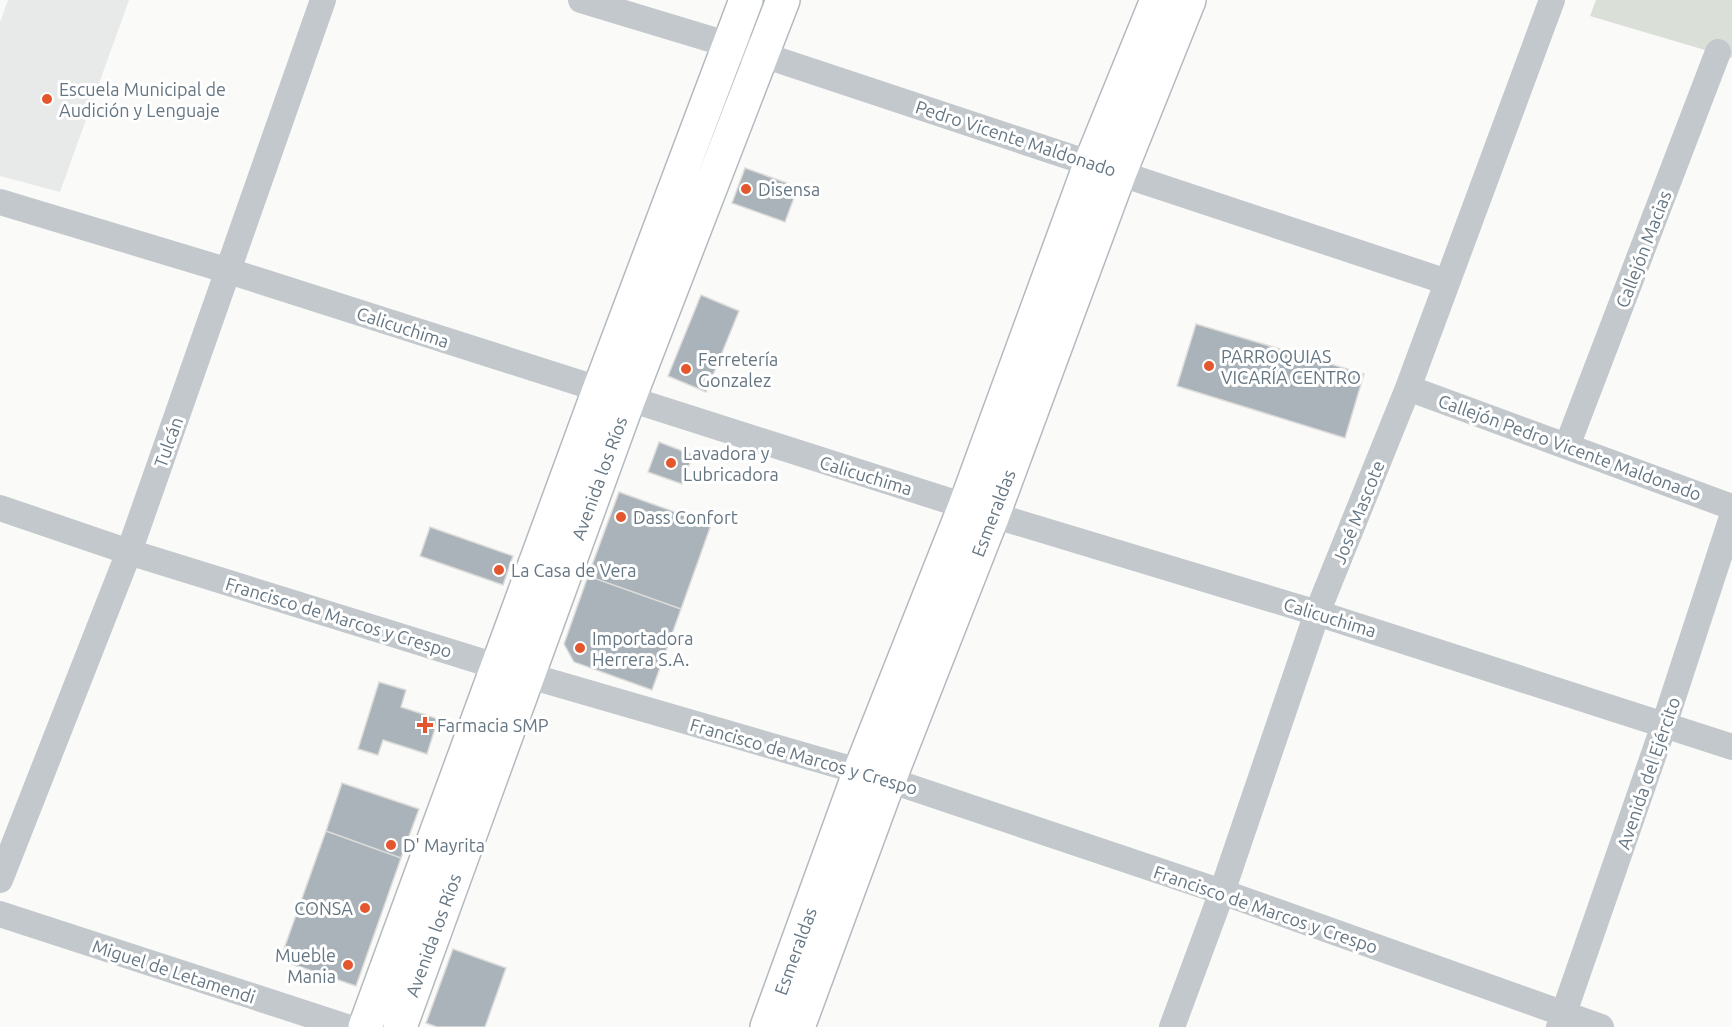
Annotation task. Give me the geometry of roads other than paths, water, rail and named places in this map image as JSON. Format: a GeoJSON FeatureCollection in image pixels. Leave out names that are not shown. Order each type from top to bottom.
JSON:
{"type":"FeatureCollection","features":[{"type":"Feature","properties":{"kind":"main road","name":"Avenida los Ríos"},"geometry":{"type":"LineString","coordinates":[[400,1027],[513,671],[613,395],[746,0]]}},
{"type":"Feature","properties":{"kind":"main road","name":"Avenida los Ríos"},"geometry":{"type":"LineString","coordinates":[[613,395],[763,55],[783,0]]}},
{"type":"Feature","properties":{"kind":"main road","name":"Esmeraldas"},"geometry":{"type":"LineString","coordinates":[[767,1027],[875,775],[979,510],[1105,167],[1157,0]]}},
{"type":"Feature","properties":{"kind":"main road","name":"Esmeraldas"},"geometry":{"type":"LineString","coordinates":[[1105,167],[1189,0]]}},
{"type":"Feature","properties":{"kind":"main road","name":"Avenida los Ríos"},"geometry":{"type":"LineString","coordinates":[[365,1027],[513,671]]}},
{"type":"Feature","properties":{"kind":"main road","name":"Esmeraldas"},"geometry":{"type":"LineString","coordinates":[[798,1027],[875,775]]}},
{"type":"Feature","properties":{"kind":"street","name":"Tulcán"},"geometry":{"type":"LineString","coordinates":[[0,880],[129,552],[323,0]]}},
{"type":"Feature","properties":{"kind":"street","name":"Pedro Vicente Maldonado"},"geometry":{"type":"LineString","coordinates":[[581,0],[763,55],[1447,282]]}},
{"type":"Feature","properties":{"kind":"street","name":"José Mascote"},"geometry":{"type":"LineString","coordinates":[[1172,1027],[1222,892],[1317,613],[1408,388],[1552,0]]}},
{"type":"Feature","properties":{"kind":"street","name":"Callejón Macias"},"geometry":{"type":"LineString","coordinates":[[1568,446],[1718,52]]}},
{"type":"Feature","properties":{"kind":"street","name":"Calicuchima"},"geometry":{"type":"LineString","coordinates":[[0,202],[229,272],[979,510],[1317,613],[1732,747]]}},
{"type":"Feature","properties":{"kind":"street","name":"Callejón Pedro Vicente Maldonado"},"geometry":{"type":"LineString","coordinates":[[1408,388],[1732,507]]}},
{"type":"Feature","properties":{"kind":"street","name":"Francisco de Marcos y Crespo"},"geometry":{"type":"LineString","coordinates":[[0,508],[129,552],[513,671],[875,775],[1222,892],[1561,1021],[1601,1027]]}},
{"type":"Feature","properties":{"kind":"street","name":"Avenida del Ejército"},"geometry":{"type":"LineString","coordinates":[[1561,1021],[1665,725],[1732,517]]}},
{"type":"Feature","properties":{"kind":"street","name":"Miguel de Letamendi"},"geometry":{"type":"LineString","coordinates":[[0,914],[347,1027]]}},
{"type":"Feature","properties":{"kind":"place","name":"Escuela Municipal de Audición y Lenguaje"},"geometry":{"type":"Point","coordinates":[47,99]}},
{"type":"Feature","properties":{"kind":"place","name":"Disensa"},"geometry":{"type":"Point","coordinates":[746,189]}},
{"type":"Feature","properties":{"kind":"place","name":"PARROQUIAS VICARÍA CENTRO"},"geometry":{"type":"Point","coordinates":[1209,366]}},
{"type":"Feature","properties":{"kind":"place","name":"Ferretería Gonzalez"},"geometry":{"type":"Point","coordinates":[686,369]}},
{"type":"Feature","properties":{"kind":"place","name":"Lavadora y Lubricadora"},"geometry":{"type":"Point","coordinates":[671,463]}},
{"type":"Feature","properties":{"kind":"place","name":"Dass Confort"},"geometry":{"type":"Point","coordinates":[621,517]}},
{"type":"Feature","properties":{"kind":"place","name":"La Casa de Vera"},"geometry":{"type":"Point","coordinates":[499,570]}},
{"type":"Feature","properties":{"kind":"place","name":"Importadora Herrera S.A."},"geometry":{"type":"Point","coordinates":[580,648]}},
{"type":"Feature","properties":{"kind":"place","name":"Farmacia SMP"},"geometry":{"type":"Point","coordinates":[425,725]}},
{"type":"Feature","properties":{"kind":"place","name":"D' Mayrita"},"geometry":{"type":"Point","coordinates":[391,845]}},
{"type":"Feature","properties":{"kind":"place","name":"CONSA"},"geometry":{"type":"Point","coordinates":[365,908]}},
{"type":"Feature","properties":{"kind":"place","name":"Mueble Mania"},"geometry":{"type":"Point","coordinates":[348,965]}}]}
